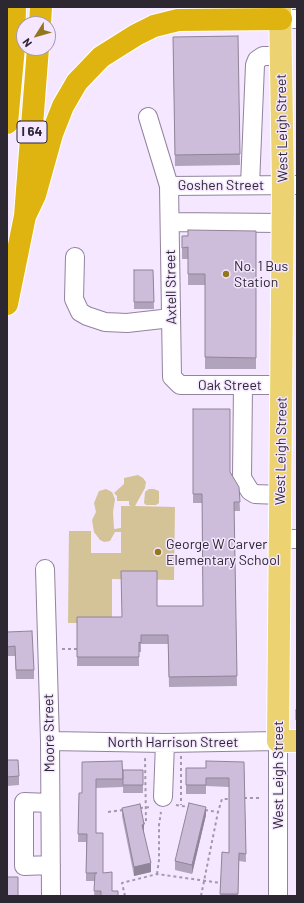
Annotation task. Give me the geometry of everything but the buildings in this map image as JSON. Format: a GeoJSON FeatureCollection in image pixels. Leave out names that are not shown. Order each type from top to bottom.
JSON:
{"type":"FeatureCollection","features":[{"type":"Feature","properties":{"kind":"highway","name":"I 64"},"geometry":{"type":"LineString","coordinates":[[7,124],[14,47],[15,7]]}},
{"type":"Feature","properties":{"kind":"highway"},"geometry":{"type":"LineString","coordinates":[[25,216],[35,195],[52,134],[63,106],[77,82],[101,57],[154,26],[178,20],[286,15]]}},
{"type":"Feature","properties":{"kind":"highway","name":"I 64"},"geometry":{"type":"LineString","coordinates":[[7,304],[25,216],[37,56]]}},
{"type":"Feature","properties":{"kind":"main road","name":"West Leigh Street"},"geometry":{"type":"LineString","coordinates":[[286,15],[280,56],[290,185],[282,223],[280,496],[288,539],[288,741]]}},
{"type":"Feature","properties":{"kind":"street"},"geometry":{"type":"LineString","coordinates":[[250,185],[255,65],[260,58],[280,56]]}},
{"type":"Feature","properties":{"kind":"street","name":"Axtell Street"},"geometry":{"type":"LineString","coordinates":[[148,117],[169,186],[172,377],[180,385]]}},
{"type":"Feature","properties":{"kind":"street","name":"Goshen Street"},"geometry":{"type":"LineString","coordinates":[[169,186],[290,185]]}},
{"type":"Feature","properties":{"kind":"street"},"geometry":{"type":"LineString","coordinates":[[170,222],[282,223]]}},
{"type":"Feature","properties":{"kind":"street"},"geometry":{"type":"LineString","coordinates":[[76,257],[74,299],[80,312],[105,322],[127,323],[171,318]]}},
{"type":"Feature","properties":{"kind":"street","name":"Oak Street"},"geometry":{"type":"LineString","coordinates":[[180,385],[281,385]]}},
{"type":"Feature","properties":{"kind":"street"},"geometry":{"type":"LineString","coordinates":[[243,385],[242,478],[250,491],[255,494],[280,496]]}},
{"type":"Feature","properties":{"kind":"street","name":"Moore Street"},"geometry":{"type":"LineString","coordinates":[[45,569],[50,741],[51,896]]}},
{"type":"Feature","properties":{"kind":"street","name":"North Harrison Street"},"geometry":{"type":"LineString","coordinates":[[50,741],[165,743],[288,741]]}},
{"type":"Feature","properties":{"kind":"street","name":"West Leigh Street"},"geometry":{"type":"LineString","coordinates":[[278,896],[288,741]]}},
{"type":"Feature","properties":{"kind":"street"},"geometry":{"type":"LineString","coordinates":[[163,801],[165,743]]}},
{"type":"Feature","properties":{"kind":"street"},"geometry":{"type":"LineString","coordinates":[[50,803],[24,802],[24,866],[51,865]]}},
{"type":"Feature","properties":{"kind":"path"},"geometry":{"type":"LineString","coordinates":[[62,649],[77,649]]}},
{"type":"Feature","properties":{"kind":"path"},"geometry":{"type":"LineString","coordinates":[[181,755],[181,805]]}},
{"type":"Feature","properties":{"kind":"path"},"geometry":{"type":"LineString","coordinates":[[142,824],[146,823],[145,756]]}},
{"type":"Feature","properties":{"kind":"path"},"geometry":{"type":"LineString","coordinates":[[201,896],[205,881],[211,839],[222,799],[262,798]]}},
{"type":"Feature","properties":{"kind":"path"},"geometry":{"type":"LineString","coordinates":[[157,874],[159,860],[159,825],[163,801]]}},
{"type":"Feature","properties":{"kind":"path"},"geometry":{"type":"LineString","coordinates":[[125,896],[122,883],[157,874],[221,883]]}},
{"type":"Feature","properties":{"kind":"shaded area"},"geometry":{"type":"Polygon","coordinates":[[[138,475],[146,482],[145,488],[135,506],[175,507],[174,580],[112,579],[112,623],[68,623],[69,531],[91,531],[91,553],[121,553],[121,532],[115,532],[110,541],[104,542],[100,540],[94,532],[92,520],[96,512],[94,503],[99,491],[106,489],[112,492],[115,499],[113,512],[114,529],[121,528],[121,506],[131,506],[129,505],[129,501],[117,501],[117,496],[114,493],[124,484],[124,478],[138,475]]]}},
{"type":"Feature","properties":{"kind":"shaded area"},"geometry":{"type":"Polygon","coordinates":[[[149,489],[159,491],[159,503],[156,505],[146,505],[144,503],[145,492],[149,489]]]}},
{"type":"Feature","properties":{"kind":"place","name":"No. 1 Bus Station"},"geometry":{"type":"Point","coordinates":[226,274]}},
{"type":"Feature","properties":{"kind":"place","name":"George W Carver Elementary School"},"geometry":{"type":"Point","coordinates":[158,552]}}]}
